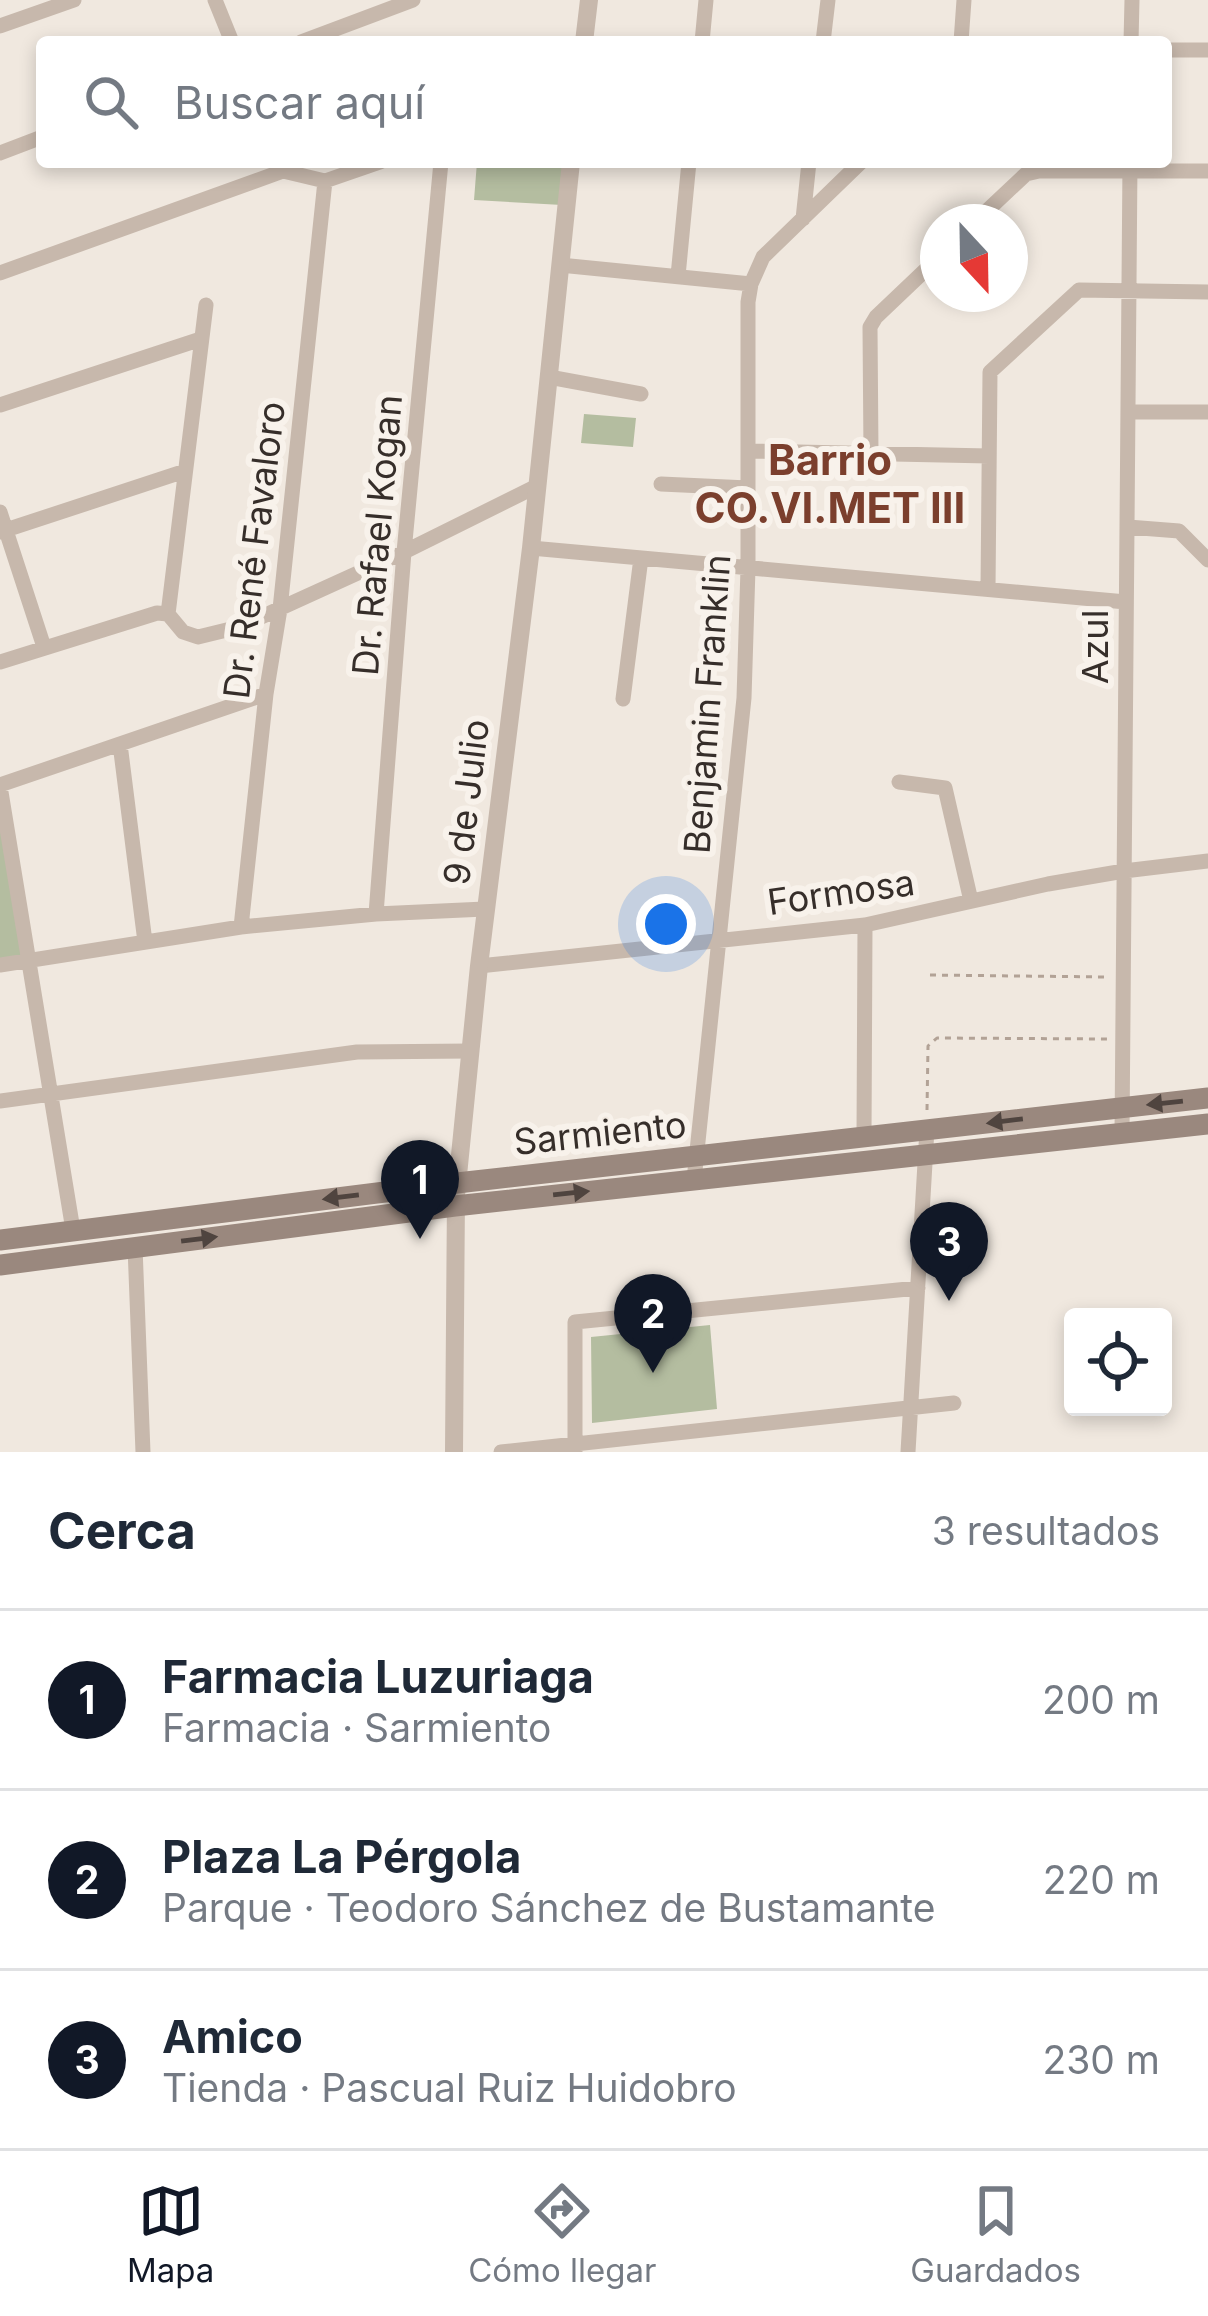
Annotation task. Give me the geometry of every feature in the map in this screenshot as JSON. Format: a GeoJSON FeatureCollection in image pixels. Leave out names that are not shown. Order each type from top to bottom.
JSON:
{"type":"FeatureCollection","features":[{"type":"Feature","properties":{"kind":"main road","name":"Sarmiento"},"geometry":{"type":"LineString","coordinates":[[0,1240],[1208,1099]]}},
{"type":"Feature","properties":{"kind":"main road","name":"Sarmiento"},"geometry":{"type":"LineString","coordinates":[[0,1264],[455,1206],[1208,1124]]}},
{"type":"Feature","properties":{"kind":"street"},"geometry":{"type":"LineString","coordinates":[[0,26],[74,0]]}},
{"type":"Feature","properties":{"kind":"street"},"geometry":{"type":"LineString","coordinates":[[215,0],[230,36]]}},
{"type":"Feature","properties":{"kind":"street"},"geometry":{"type":"LineString","coordinates":[[317,36],[413,0]]}},
{"type":"Feature","properties":{"kind":"street"},"geometry":{"type":"LineString","coordinates":[[585,36],[589,0]]}},
{"type":"Feature","properties":{"kind":"street"},"geometry":{"type":"LineString","coordinates":[[703,36],[706,0]]}},
{"type":"Feature","properties":{"kind":"street"},"geometry":{"type":"LineString","coordinates":[[824,36],[828,0]]}},
{"type":"Feature","properties":{"kind":"street"},"geometry":{"type":"LineString","coordinates":[[961,36],[964,0]]}},
{"type":"Feature","properties":{"kind":"street"},"geometry":{"type":"LineString","coordinates":[[1132,0],[1132,36]]}},
{"type":"Feature","properties":{"kind":"street"},"geometry":{"type":"LineString","coordinates":[[1172,50],[1208,50]]}},
{"type":"Feature","properties":{"kind":"street"},"geometry":{"type":"LineString","coordinates":[[0,153],[36,139]]}},
{"type":"Feature","properties":{"kind":"street"},"geometry":{"type":"LineString","coordinates":[[0,273],[276,168]]}},
{"type":"Feature","properties":{"kind":"street"},"geometry":{"type":"LineString","coordinates":[[287,168],[326,181],[363,168]]}},
{"type":"Feature","properties":{"kind":"street","name":"Dr. Rafael Kogan"},"geometry":{"type":"LineString","coordinates":[[376,914],[439,168]]}},
{"type":"Feature","properties":{"kind":"street","name":"9 de Julio"},"geometry":{"type":"LineString","coordinates":[[454,1452],[455,1206],[570,168]]}},
{"type":"Feature","properties":{"kind":"street"},"geometry":{"type":"LineString","coordinates":[[678,276],[688,168]]}},
{"type":"Feature","properties":{"kind":"street"},"geometry":{"type":"LineString","coordinates":[[803,219],[808,168]]}},
{"type":"Feature","properties":{"kind":"street"},"geometry":{"type":"LineString","coordinates":[[560,265],[751,284],[763,257],[855,168]]}},
{"type":"Feature","properties":{"kind":"street"},"geometry":{"type":"LineString","coordinates":[[994,204],[1026,174],[1094,168]]}},
{"type":"Feature","properties":{"kind":"street","name":"Azul"},"geometry":{"type":"LineString","coordinates":[[1122,1133],[1130,168]]}},
{"type":"Feature","properties":{"kind":"street"},"geometry":{"type":"LineString","coordinates":[[1161,168],[1208,171]]}},
{"type":"Feature","properties":{"kind":"street","name":"Dr. René Favaloro"},"geometry":{"type":"LineString","coordinates":[[241,927],[326,181]]}},
{"type":"Feature","properties":{"kind":"street"},"geometry":{"type":"LineString","coordinates":[[871,454],[869,327],[920,276]]}},
{"type":"Feature","properties":{"kind":"street","name":"Benjamin Franklin"},"geometry":{"type":"LineString","coordinates":[[694,1180],[744,698],[751,284]]}},
{"type":"Feature","properties":{"kind":"street"},"geometry":{"type":"LineString","coordinates":[[988,589],[990,372],[1079,290],[1208,292]]}},
{"type":"Feature","properties":{"kind":"street"},"geometry":{"type":"LineString","coordinates":[[168,614],[206,305]]}},
{"type":"Feature","properties":{"kind":"street"},"geometry":{"type":"LineString","coordinates":[[0,405],[201,339]]}},
{"type":"Feature","properties":{"kind":"street"},"geometry":{"type":"LineString","coordinates":[[549,377],[641,394]]}},
{"type":"Feature","properties":{"kind":"street"},"geometry":{"type":"LineString","coordinates":[[1128,412],[1208,412]]}},
{"type":"Feature","properties":{"kind":"street"},"geometry":{"type":"LineString","coordinates":[[748,451],[989,456]]}},
{"type":"Feature","properties":{"kind":"street"},"geometry":{"type":"LineString","coordinates":[[3,531],[185,471]]}},
{"type":"Feature","properties":{"kind":"street"},"geometry":{"type":"LineString","coordinates":[[661,484],[748,488]]}},
{"type":"Feature","properties":{"kind":"street"},"geometry":{"type":"LineString","coordinates":[[0,662],[157,613],[168,614],[183,632],[198,637],[239,627],[537,486]]}},
{"type":"Feature","properties":{"kind":"street"},"geometry":{"type":"LineString","coordinates":[[0,512],[44,647]]}},
{"type":"Feature","properties":{"kind":"street"},"geometry":{"type":"LineString","coordinates":[[1128,526],[1179,531],[1208,560]]}},
{"type":"Feature","properties":{"kind":"street"},"geometry":{"type":"LineString","coordinates":[[531,548],[1126,602]]}},
{"type":"Feature","properties":{"kind":"street"},"geometry":{"type":"LineString","coordinates":[[623,699],[640,558]]}},
{"type":"Feature","properties":{"kind":"street"},"geometry":{"type":"LineString","coordinates":[[73,1230],[0,786],[266,694]]}},
{"type":"Feature","properties":{"kind":"street"},"geometry":{"type":"LineString","coordinates":[[121,744],[146,942]]}},
{"type":"Feature","properties":{"kind":"street"},"geometry":{"type":"LineString","coordinates":[[899,782],[945,788],[971,902]]}},
{"type":"Feature","properties":{"kind":"street","name":"Formosa"},"geometry":{"type":"LineString","coordinates":[[479,966],[865,925],[1124,871],[1208,861]]}},
{"type":"Feature","properties":{"kind":"street"},"geometry":{"type":"LineString","coordinates":[[0,965],[241,927],[485,909]]}},
{"type":"Feature","properties":{"kind":"street"},"geometry":{"type":"LineString","coordinates":[[864,1136],[865,925]]}},
{"type":"Feature","properties":{"kind":"street"},"geometry":{"type":"LineString","coordinates":[[0,1101],[357,1052],[470,1051]]}},
{"type":"Feature","properties":{"kind":"street"},"geometry":{"type":"LineString","coordinates":[[908,1452],[927,1130]]}},
{"type":"Feature","properties":{"kind":"street"},"geometry":{"type":"LineString","coordinates":[[135,1247],[143,1452]]}},
{"type":"Feature","properties":{"kind":"street"},"geometry":{"type":"LineString","coordinates":[[575,1448],[575,1322],[918,1288]]}},
{"type":"Feature","properties":{"kind":"street"},"geometry":{"type":"LineString","coordinates":[[502,1452],[575,1448],[954,1403]]}},
{"type":"Feature","properties":{"kind":"path"},"geometry":{"type":"LineString","coordinates":[[930,975],[1122,977]]}},
{"type":"Feature","properties":{"kind":"path"},"geometry":{"type":"LineString","coordinates":[[927,1130],[928,1046],[937,1039],[1122,1039]]}},
{"type":"Feature","properties":{"kind":"green space"},"geometry":{"type":"Polygon","coordinates":[[[477,168],[566,168],[562,205],[474,200],[477,168]]]}},
{"type":"Feature","properties":{"kind":"green space"},"geometry":{"type":"Polygon","coordinates":[[[584,414],[636,418],[633,447],[581,443],[584,414]]]}},
{"type":"Feature","properties":{"kind":"green space"},"geometry":{"type":"Polygon","coordinates":[[[0,786],[29,961],[0,965],[0,786]]]}},
{"type":"Feature","properties":{"kind":"green space"},"geometry":{"type":"Polygon","coordinates":[[[710,1325],[717,1409],[592,1423],[591,1337],[710,1325]]]}},
{"type":"Feature","properties":{"kind":"place","name":"Farmacia Luzuriaga"},"geometry":{"type":"Point","coordinates":[420,1239]}},
{"type":"Feature","properties":{"kind":"place","name":"Amico"},"geometry":{"type":"Point","coordinates":[949,1301]}},
{"type":"Feature","properties":{"kind":"place","name":"Plaza La Pérgola"},"geometry":{"type":"Point","coordinates":[653,1373]}},
{"type":"Feature","properties":{"kind":"district","name":"Barrio CO.VI.MET III"},"geometry":{"type":"Point","coordinates":[830,483]}}]}
